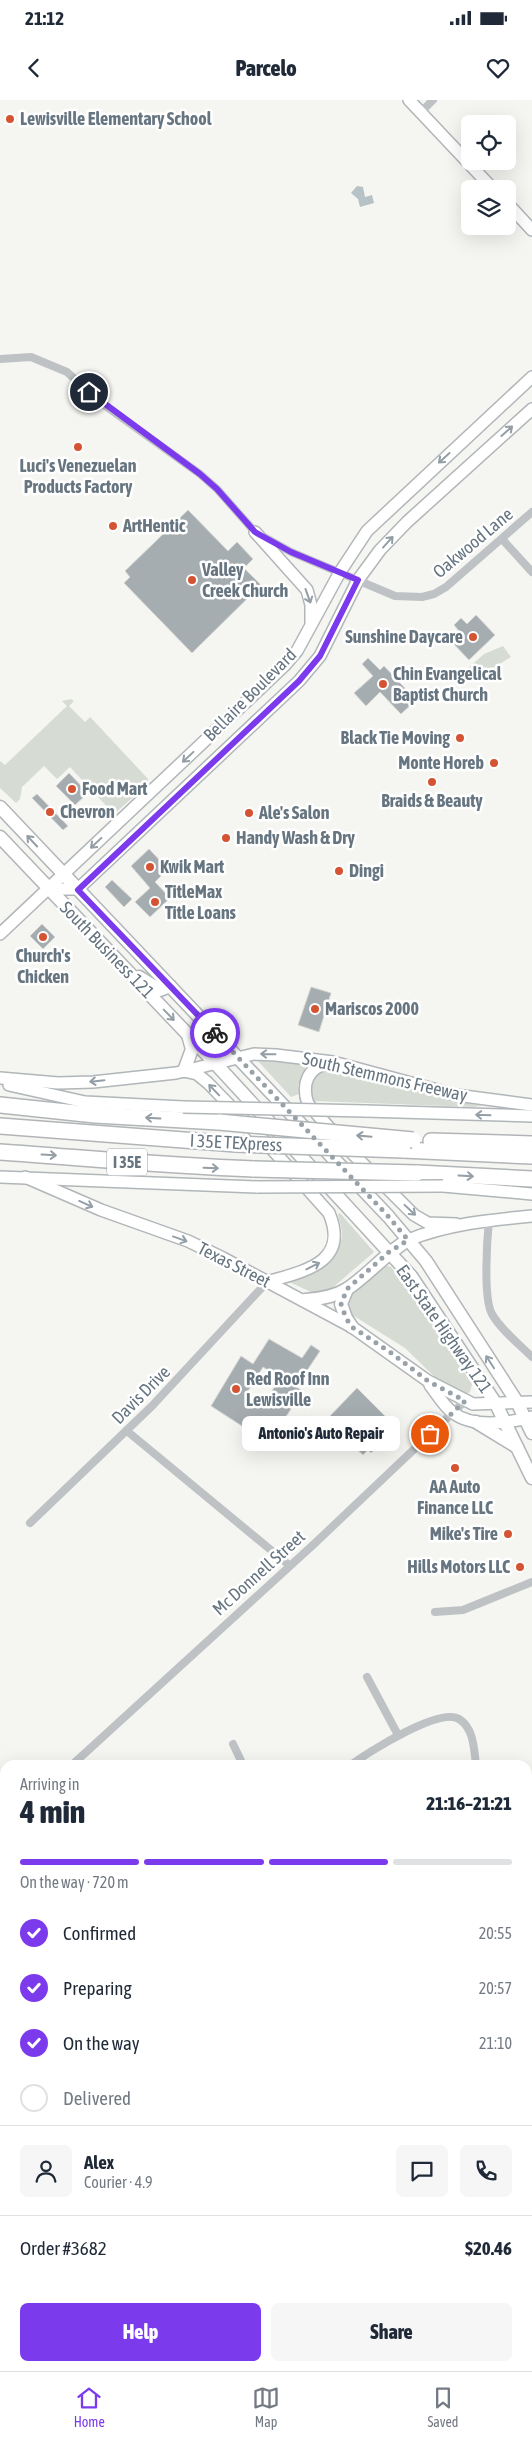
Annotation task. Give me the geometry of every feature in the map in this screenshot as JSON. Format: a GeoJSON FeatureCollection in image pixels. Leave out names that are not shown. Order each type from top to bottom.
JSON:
{"type":"FeatureCollection","features":[{"type":"Feature","properties":{"kind":"highway"},"geometry":{"type":"LineString","coordinates":[[0,1105],[95,1115],[219,1122],[408,1145],[532,1144]]}},
{"type":"Feature","properties":{"kind":"highway","name":"I 35E TEXpress"},"geometry":{"type":"LineString","coordinates":[[0,1126],[236,1144],[408,1145],[532,1156]]}},
{"type":"Feature","properties":{"kind":"highway","name":"I 35E"},"geometry":{"type":"LineString","coordinates":[[0,1152],[141,1164],[417,1173],[532,1179]]}},
{"type":"Feature","properties":{"kind":"main road"},"geometry":{"type":"LineString","coordinates":[[409,100],[485,180]]}},
{"type":"Feature","properties":{"kind":"main road"},"geometry":{"type":"LineString","coordinates":[[516,213],[532,230]]}},
{"type":"Feature","properties":{"kind":"main road","name":"Bellaire Boulevard"},"geometry":{"type":"LineString","coordinates":[[0,934],[285,664],[296,651],[311,627],[358,542],[375,522],[532,378]]}},
{"type":"Feature","properties":{"kind":"main road","name":"Bellaire Boulevard"},"geometry":{"type":"LineString","coordinates":[[78,890],[299,681],[320,656],[358,580],[396,532],[532,409]]}},
{"type":"Feature","properties":{"kind":"main road"},"geometry":{"type":"LineString","coordinates":[[255,532],[307,590],[312,605],[311,627]]}},
{"type":"Feature","properties":{"kind":"main road"},"geometry":{"type":"LineString","coordinates":[[236,711],[250,728]]}},
{"type":"Feature","properties":{"kind":"main road","name":"South Business 121"},"geometry":{"type":"LineString","coordinates":[[0,807],[238,1057]]}},
{"type":"Feature","properties":{"kind":"main road","name":"South Business 121"},"geometry":{"type":"LineString","coordinates":[[0,837],[214,1062]]}},
{"type":"Feature","properties":{"kind":"main road"},"geometry":{"type":"LineString","coordinates":[[49,888],[78,890]]}},
{"type":"Feature","properties":{"kind":"main road"},"geometry":{"type":"LineString","coordinates":[[126,970],[160,990],[170,986]]}},
{"type":"Feature","properties":{"kind":"main road"},"geometry":{"type":"LineString","coordinates":[[188,1035],[192,1049],[184,1071],[197,1074],[208,1083],[271,1148],[329,1213],[334,1225],[334,1244],[323,1261],[301,1272],[267,1282]]}},
{"type":"Feature","properties":{"kind":"main road","name":"South Stemmons Freeway"},"geometry":{"type":"LineString","coordinates":[[0,1078],[76,1083],[184,1071],[214,1062],[254,1054],[276,1055],[333,1062],[456,1095],[532,1105]]}},
{"type":"Feature","properties":{"kind":"main road","name":"East State Highway 121"},"geometry":{"type":"LineString","coordinates":[[238,1057],[388,1216],[426,1261],[529,1418],[532,1433]]}},
{"type":"Feature","properties":{"kind":"main road","name":"East State Highway 121"},"geometry":{"type":"LineString","coordinates":[[214,1062],[389,1252],[422,1291],[496,1404],[532,1478]]}},
{"type":"Feature","properties":{"kind":"main road"},"geometry":{"type":"LineString","coordinates":[[333,1062],[319,1065],[309,1074],[304,1087],[308,1104],[351,1152],[414,1215],[428,1222],[456,1224]]}},
{"type":"Feature","properties":{"kind":"main road","name":"South Stemmons Freeway"},"geometry":{"type":"LineString","coordinates":[[0,1083],[85,1102],[183,1107],[532,1116]]}},
{"type":"Feature","properties":{"kind":"main road"},"geometry":{"type":"LineString","coordinates":[[0,1177],[258,1187],[443,1186],[532,1194]]}},
{"type":"Feature","properties":{"kind":"main road","name":"Texas Street"},"geometry":{"type":"LineString","coordinates":[[25,1177],[101,1210],[188,1242],[305,1300],[390,1352],[428,1381],[465,1401],[473,1404],[532,1402]]}},
{"type":"Feature","properties":{"kind":"main road"},"geometry":{"type":"LineString","coordinates":[[305,1300],[326,1298],[347,1289],[389,1252],[408,1240],[435,1229],[456,1224],[532,1216]]}},
{"type":"Feature","properties":{"kind":"main road"},"geometry":{"type":"LineString","coordinates":[[347,1289],[341,1304],[346,1318],[352,1327]]}},
{"type":"Feature","properties":{"kind":"main road","name":"Texas Street"},"geometry":{"type":"LineString","coordinates":[[428,1381],[452,1412],[470,1421],[504,1422],[529,1418]]}},
{"type":"Feature","properties":{"kind":"main road"},"geometry":{"type":"LineString","coordinates":[[476,1422],[517,1447]]}},
{"type":"Feature","properties":{"kind":"street"},"geometry":{"type":"LineString","coordinates":[[421,112],[433,100]]}},
{"type":"Feature","properties":{"kind":"street","name":"Oakwood Lane"},"geometry":{"type":"LineString","coordinates":[[0,359],[31,358],[67,372],[100,402],[200,474],[217,489],[255,532],[291,552],[395,596],[411,598],[434,594],[456,580],[532,512]]}},
{"type":"Feature","properties":{"kind":"street"},"geometry":{"type":"LineString","coordinates":[[502,539],[532,572]]}},
{"type":"Feature","properties":{"kind":"street"},"geometry":{"type":"LineString","coordinates":[[489,1220],[487,1290],[489,1307],[497,1320],[532,1357]]}},
{"type":"Feature","properties":{"kind":"street","name":"Davis Drive"},"geometry":{"type":"LineString","coordinates":[[30,1523],[127,1431],[267,1282]]}},
{"type":"Feature","properties":{"kind":"street","name":"Mc Donnell Street"},"geometry":{"type":"LineString","coordinates":[[77,1760],[465,1401]]}},
{"type":"Feature","properties":{"kind":"street"},"geometry":{"type":"LineString","coordinates":[[127,1431],[289,1565]]}},
{"type":"Feature","properties":{"kind":"street"},"geometry":{"type":"LineString","coordinates":[[435,1612],[455,1611],[473,1607],[532,1582]]}},
{"type":"Feature","properties":{"kind":"street"},"geometry":{"type":"LineString","coordinates":[[367,1677],[398,1735]]}},
{"type":"Feature","properties":{"kind":"street"},"geometry":{"type":"LineString","coordinates":[[358,1760],[398,1735],[442,1717],[450,1716],[459,1719],[468,1728],[475,1760]]}},
{"type":"Feature","properties":{"kind":"street"},"geometry":{"type":"LineString","coordinates":[[233,1744],[241,1760]]}},
{"type":"Feature","properties":{"kind":"shaded area"},"geometry":{"type":"Polygon","coordinates":[[[357,186],[363,187],[365,197],[372,195],[374,203],[360,207],[358,199],[351,193],[357,186]]]}},
{"type":"Feature","properties":{"kind":"shaded area"},"geometry":{"type":"Polygon","coordinates":[[[503,646],[511,657],[474,680],[465,671],[484,654],[503,646]]]}},
{"type":"Feature","properties":{"kind":"shaded area"},"geometry":{"type":"Polygon","coordinates":[[[71,699],[74,701],[69,706],[85,722],[90,717],[148,779],[148,784],[114,814],[70,767],[57,779],[44,766],[22,787],[20,799],[16,803],[0,788],[0,761],[5,765],[67,706],[62,701],[71,699]]]}},
{"type":"Feature","properties":{"kind":"shaded area"},"geometry":{"type":"Polygon","coordinates":[[[258,1061],[290,1062],[306,1066],[298,1085],[299,1094],[291,1097],[258,1061]]]}},
{"type":"Feature","properties":{"kind":"shaded area"},"geometry":{"type":"Polygon","coordinates":[[[322,1068],[482,1106],[314,1101],[310,1087],[312,1079],[322,1068]]]}},
{"type":"Feature","properties":{"kind":"shaded area"},"geometry":{"type":"Polygon","coordinates":[[[340,1213],[374,1252],[331,1289],[313,1293],[285,1280],[311,1270],[334,1253],[342,1237],[338,1214],[340,1213]]]}},
{"type":"Feature","properties":{"kind":"shaded area"},"geometry":{"type":"Polygon","coordinates":[[[385,1265],[391,1267],[416,1298],[472,1384],[470,1392],[465,1395],[442,1384],[405,1348],[346,1311],[349,1290],[385,1265]]]}},
{"type":"Feature","properties":{"kind":"building","name":"Valley Creek Church"},"geometry":{"type":"Polygon","coordinates":[[[188,510],[228,551],[237,542],[253,559],[244,568],[261,585],[192,653],[124,583],[130,577],[125,571],[188,510]]]}},
{"type":"Feature","properties":{"kind":"building","name":"Sunshine Daycare"},"geometry":{"type":"Polygon","coordinates":[[[476,615],[495,635],[469,660],[450,640],[459,631],[454,625],[461,618],[467,624],[476,615]]]}},
{"type":"Feature","properties":{"kind":"building","name":"Chin Evangelical Baptist Church"},"geometry":{"type":"Polygon","coordinates":[[[368,658],[380,670],[384,666],[416,700],[401,714],[380,692],[366,706],[354,693],[373,676],[362,664],[368,658]]]}},
{"type":"Feature","properties":{"kind":"building","name":"Food Mart"},"geometry":{"type":"Polygon","coordinates":[[[69,773],[88,793],[75,805],[56,786],[69,773]]]}},
{"type":"Feature","properties":{"kind":"building","name":"Chevron"},"geometry":{"type":"Polygon","coordinates":[[[37,794],[68,826],[63,830],[32,798],[37,794]]]}},
{"type":"Feature","properties":{"kind":"building"},"geometry":{"type":"Polygon","coordinates":[[[149,849],[168,869],[155,882],[170,898],[150,917],[135,902],[150,888],[131,866],[149,849]]]}},
{"type":"Feature","properties":{"kind":"building"},"geometry":{"type":"Polygon","coordinates":[[[112,880],[132,899],[124,907],[105,887],[112,880]]]}},
{"type":"Feature","properties":{"kind":"building","name":"Church's Chicken"},"geometry":{"type":"Polygon","coordinates":[[[42,924],[55,937],[43,949],[30,936],[42,924]]]}},
{"type":"Feature","properties":{"kind":"building","name":"Mariscos 2000"},"geometry":{"type":"Polygon","coordinates":[[[311,987],[331,993],[319,1032],[298,1025],[311,987]]]}},
{"type":"Feature","properties":{"kind":"building","name":"Red Roof Inn Lewisville"},"geometry":{"type":"Polygon","coordinates":[[[269,1339],[302,1358],[311,1345],[320,1351],[296,1387],[303,1391],[283,1421],[277,1417],[262,1439],[211,1406],[241,1356],[253,1364],[269,1339]],[[263,1367],[245,1396],[262,1407],[280,1378],[263,1367]]]}},
{"type":"Feature","properties":{"kind":"building"},"geometry":{"type":"Polygon","coordinates":[[[357,1388],[395,1426],[393,1429],[395,1431],[383,1444],[382,1442],[371,1453],[368,1450],[363,1455],[351,1444],[354,1442],[329,1417],[357,1388]]]}},
{"type":"Feature","properties":{"kind":"way so far"},"geometry":{"type":"LineString","coordinates":[[215,1033],[388,1216],[408,1240],[389,1252],[347,1289],[341,1304],[346,1318],[352,1327],[390,1352],[428,1381],[465,1401],[430,1434]]}},
{"type":"Feature","properties":{"kind":"place","name":"Lewisville Elementary School"},"geometry":{"type":"Point","coordinates":[10,119]}},
{"type":"Feature","properties":{"kind":"place","name":"Luci's Venezuelan Products Factory"},"geometry":{"type":"Point","coordinates":[78,447]}},
{"type":"Feature","properties":{"kind":"place","name":"ArtHentic"},"geometry":{"type":"Point","coordinates":[113,526]}},
{"type":"Feature","properties":{"kind":"place","name":"Valley Creek Church"},"geometry":{"type":"Point","coordinates":[192,580]}},
{"type":"Feature","properties":{"kind":"place","name":"Sunshine Daycare"},"geometry":{"type":"Point","coordinates":[473,637]}},
{"type":"Feature","properties":{"kind":"place","name":"Chin Evangelical Baptist Church"},"geometry":{"type":"Point","coordinates":[383,684]}},
{"type":"Feature","properties":{"kind":"place","name":"Black Tie Moving"},"geometry":{"type":"Point","coordinates":[460,738]}},
{"type":"Feature","properties":{"kind":"place","name":"Monte Horeb"},"geometry":{"type":"Point","coordinates":[494,763]}},
{"type":"Feature","properties":{"kind":"place","name":"Braids & Beauty"},"geometry":{"type":"Point","coordinates":[432,782]}},
{"type":"Feature","properties":{"kind":"place","name":"Food Mart"},"geometry":{"type":"Point","coordinates":[72,789]}},
{"type":"Feature","properties":{"kind":"place","name":"Chevron"},"geometry":{"type":"Point","coordinates":[50,812]}},
{"type":"Feature","properties":{"kind":"place","name":"Ale's Salon"},"geometry":{"type":"Point","coordinates":[249,813]}},
{"type":"Feature","properties":{"kind":"place","name":"Handy Wash & Dry"},"geometry":{"type":"Point","coordinates":[226,838]}},
{"type":"Feature","properties":{"kind":"place","name":"Kwik Mart"},"geometry":{"type":"Point","coordinates":[150,867]}},
{"type":"Feature","properties":{"kind":"place","name":"Dingi"},"geometry":{"type":"Point","coordinates":[339,871]}},
{"type":"Feature","properties":{"kind":"place","name":"TitleMax Title Loans"},"geometry":{"type":"Point","coordinates":[155,902]}},
{"type":"Feature","properties":{"kind":"place","name":"Church's Chicken"},"geometry":{"type":"Point","coordinates":[43,937]}},
{"type":"Feature","properties":{"kind":"place","name":"Mariscos 2000"},"geometry":{"type":"Point","coordinates":[315,1009]}},
{"type":"Feature","properties":{"kind":"place","name":"Red Roof Inn Lewisville"},"geometry":{"type":"Point","coordinates":[236,1389]}},
{"type":"Feature","properties":{"kind":"place","name":"Antonio's Auto Repair"},"geometry":{"type":"Point","coordinates":[430,1434]}},
{"type":"Feature","properties":{"kind":"place","name":"AA Auto Finance LLC"},"geometry":{"type":"Point","coordinates":[455,1468]}},
{"type":"Feature","properties":{"kind":"place","name":"Mike's Tire"},"geometry":{"type":"Point","coordinates":[508,1534]}},
{"type":"Feature","properties":{"kind":"place","name":"Hills Motors LLC"},"geometry":{"type":"Point","coordinates":[520,1567]}},
{"type":"Feature","properties":{"kind":"route"},"geometry":{"type":"LineString","coordinates":[[89,392],[100,402],[200,474],[250,523],[255,532],[291,552],[358,580],[345,610],[320,656],[299,681],[78,890],[215,1033]]}}]}
